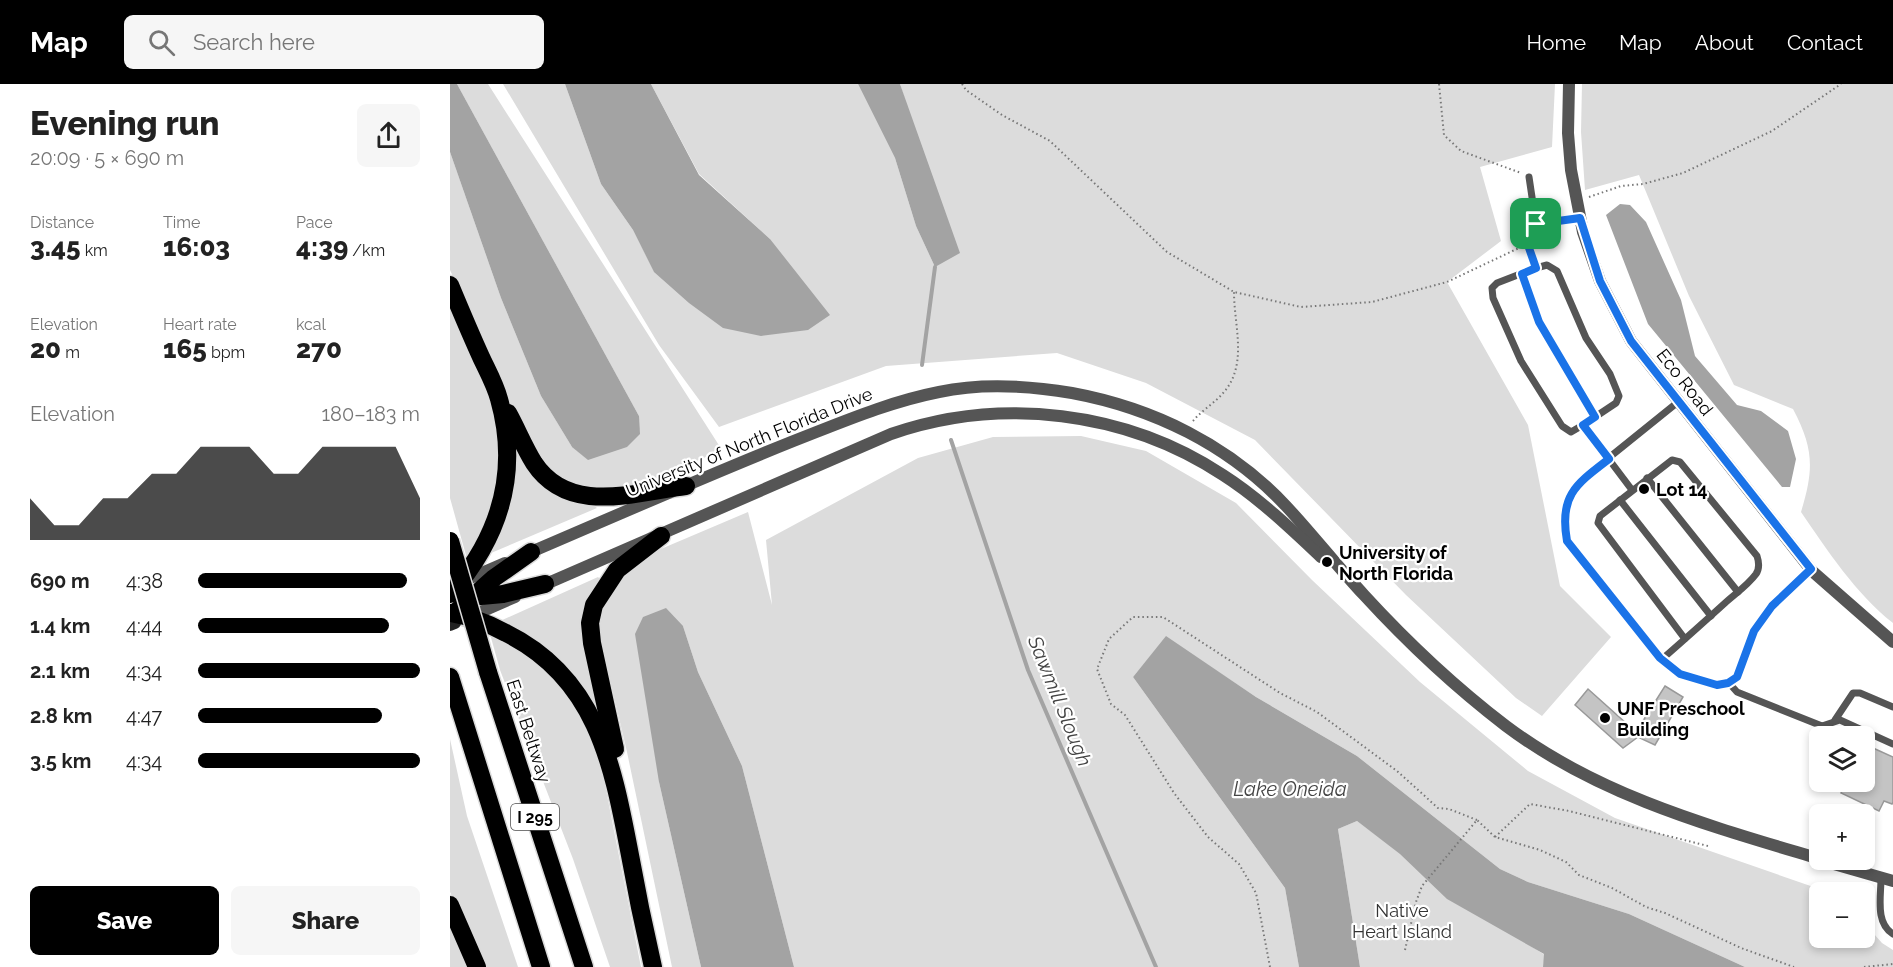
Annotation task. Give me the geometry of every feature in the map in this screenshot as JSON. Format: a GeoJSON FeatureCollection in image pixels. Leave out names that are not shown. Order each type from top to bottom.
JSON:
{"type":"FeatureCollection","features":[{"type":"Feature","properties":{"kind":"highway"},"geometry":{"type":"LineString","coordinates":[[450,285],[499,397],[535,464],[549,479],[568,491],[582,496],[603,498],[686,486]]}},
{"type":"Feature","properties":{"kind":"highway"},"geometry":{"type":"LineString","coordinates":[[499,397],[507,437],[508,466],[503,495],[481,555],[456,591],[455,618],[524,642],[549,660],[568,680],[595,723],[616,784],[653,967]]}},
{"type":"Feature","properties":{"kind":"highway"},"geometry":{"type":"LineString","coordinates":[[616,784],[616,754],[590,623],[594,605],[616,570],[661,536]]}},
{"type":"Feature","properties":{"kind":"highway","name":"East Beltway"},"geometry":{"type":"LineString","coordinates":[[450,541],[488,672],[584,967]]}},
{"type":"Feature","properties":{"kind":"highway"},"geometry":{"type":"LineString","coordinates":[[456,591],[531,552]]}},
{"type":"Feature","properties":{"kind":"highway"},"geometry":{"type":"LineString","coordinates":[[456,591],[503,594],[545,585]]}},
{"type":"Feature","properties":{"kind":"highway","name":"I 295"},"geometry":{"type":"LineString","coordinates":[[451,680],[541,967]]}},
{"type":"Feature","properties":{"kind":"highway","name":"I 295"},"geometry":{"type":"LineString","coordinates":[[498,834],[546,967]]}},
{"type":"Feature","properties":{"kind":"highway"},"geometry":{"type":"LineString","coordinates":[[450,905],[477,967]]}},
{"type":"Feature","properties":{"kind":"street","name":"Eco Road"},"geometry":{"type":"LineString","coordinates":[[1569,84],[1568,133],[1576,202],[1594,265],[1631,341],[1811,569],[1893,642]]}},
{"type":"Feature","properties":{"kind":"street","name":"University of North Florida Drive"},"geometry":{"type":"LineString","coordinates":[[531,552],[855,417],[942,391],[1004,387],[1050,389],[1151,413],[1186,430],[1228,455],[1266,486],[1362,594]]}},
{"type":"Feature","properties":{"kind":"street","name":"University of North Florida Drive"},"geometry":{"type":"LineString","coordinates":[[455,618],[545,585],[661,536],[839,455],[911,427],[951,419],[1005,413],[1053,415],[1119,426],[1185,452],[1224,475],[1262,503],[1362,594],[1437,668],[1484,708],[1533,744],[1580,771],[1674,814],[1809,856]]}},
{"type":"Feature","properties":{"kind":"street","name":"University of North Florida Drive"},"geometry":{"type":"LineString","coordinates":[[1855,870],[1887,880]]}},
{"type":"Feature","properties":{"kind":"lane"},"geometry":{"type":"LineString","coordinates":[[1530,177],[1536,224]]}},
{"type":"Feature","properties":{"kind":"lane"},"geometry":{"type":"LineString","coordinates":[[1536,268],[1529,244],[1531,228],[1536,224],[1580,218]]}},
{"type":"Feature","properties":{"kind":"lane"},"geometry":{"type":"LineString","coordinates":[[1547,265],[1557,271],[1586,338],[1617,386],[1619,396],[1616,403],[1574,431],[1565,430],[1521,361],[1501,320],[1492,288],[1497,283],[1522,274],[1547,265]]}},
{"type":"Feature","properties":{"kind":"lane"},"geometry":{"type":"LineString","coordinates":[[1522,274],[1539,322],[1595,417]]}},
{"type":"Feature","properties":{"kind":"lane"},"geometry":{"type":"LineString","coordinates":[[1678,402],[1580,481],[1570,493],[1564,521],[1567,541],[1662,660],[1680,674],[1697,681],[1717,685],[1728,683],[1737,677],[1754,631],[1772,606],[1811,569]]}},
{"type":"Feature","properties":{"kind":"lane"},"geometry":{"type":"LineString","coordinates":[[1583,425],[1632,490]]}},
{"type":"Feature","properties":{"kind":"lane"},"geometry":{"type":"LineString","coordinates":[[1662,660],[1738,592],[1758,570],[1757,556],[1680,462],[1669,460],[1600,516],[1598,526],[1685,639]]}},
{"type":"Feature","properties":{"kind":"lane"},"geometry":{"type":"LineString","coordinates":[[1647,478],[1738,592]]}},
{"type":"Feature","properties":{"kind":"lane"},"geometry":{"type":"LineString","coordinates":[[1620,500],[1711,616]]}},
{"type":"Feature","properties":{"kind":"lane"},"geometry":{"type":"LineString","coordinates":[[1728,683],[1737,692],[1822,726],[1835,720],[1852,693],[1860,693],[1893,707]]}},
{"type":"Feature","properties":{"kind":"lane"},"geometry":{"type":"LineString","coordinates":[[1835,720],[1846,722],[1893,744]]}},
{"type":"Feature","properties":{"kind":"lane"},"geometry":{"type":"LineString","coordinates":[[1887,880],[1880,912],[1883,926],[1893,934]]}},
{"type":"Feature","properties":{"kind":"path"},"geometry":{"type":"LineString","coordinates":[[962,84],[966,90],[1002,115],[1050,141],[1167,252],[1234,292],[1301,307],[1372,302],[1447,282],[1529,244]]}},
{"type":"Feature","properties":{"kind":"path"},"geometry":{"type":"LineString","coordinates":[[1439,84],[1444,135],[1461,151],[1530,177]]}},
{"type":"Feature","properties":{"kind":"path"},"geometry":{"type":"LineString","coordinates":[[1576,202],[1621,186],[1642,184],[1683,173],[1772,131],[1840,84]]}},
{"type":"Feature","properties":{"kind":"path"},"geometry":{"type":"LineString","coordinates":[[1186,430],[1224,393],[1236,374],[1238,337],[1234,320],[1234,292]]}},
{"type":"Feature","properties":{"kind":"path"},"geometry":{"type":"LineString","coordinates":[[1270,967],[1256,893],[1239,864],[1208,837],[1174,793],[1125,715],[1111,704],[1100,678],[1097,669],[1108,639],[1133,617],[1163,617],[1280,693],[1317,712],[1397,771],[1438,808],[1449,809],[1477,820],[1496,837],[1540,850],[1566,862],[1579,875],[1612,888],[1646,907],[1665,913],[1741,948],[1794,967]]}},
{"type":"Feature","properties":{"kind":"path"},"geometry":{"type":"LineString","coordinates":[[1496,837],[1530,804],[1569,811],[1708,846]]}},
{"type":"Feature","properties":{"kind":"path"},"geometry":{"type":"LineString","coordinates":[[1406,950],[1416,902],[1422,886],[1477,820]]}},
{"type":"Feature","properties":{"kind":"path"},"geometry":{"type":"LineString","coordinates":[[1864,967],[1893,964]]}},
{"type":"Feature","properties":{"kind":"green space"},"geometry":{"type":"Polygon","coordinates":[[[457,84],[488,84],[722,450],[632,489],[609,494],[561,482],[531,448],[450,270],[450,152],[501,298],[541,396],[572,447],[639,416],[457,84]]]}},
{"type":"Feature","properties":{"kind":"green space"},"geometry":{"type":"Polygon","coordinates":[[[503,84],[565,84],[601,184],[633,230],[654,271],[770,239],[699,174],[651,84],[858,84],[895,158],[916,226],[935,267],[912,123],[900,84],[1555,84],[1552,147],[1480,167],[1501,241],[1447,282],[1528,425],[1560,586],[1611,637],[1542,716],[1516,698],[1406,595],[1255,440],[1146,383],[1057,353],[886,366],[719,427],[659,345],[503,84]]]}},
{"type":"Feature","properties":{"kind":"green space"},"geometry":{"type":"Polygon","coordinates":[[[1582,84],[1893,84],[1893,623],[1854,585],[1801,512],[1808,483],[1810,459],[1800,423],[1793,409],[1734,385],[1689,296],[1639,175],[1585,190],[1581,132],[1582,84]]]}},
{"type":"Feature","properties":{"kind":"green space"},"geometry":{"type":"Polygon","coordinates":[[[450,302],[483,377],[497,429],[499,455],[498,482],[492,509],[467,559],[450,498],[450,302]]]}},
{"type":"Feature","properties":{"kind":"green space"},"geometry":{"type":"Polygon","coordinates":[[[1081,436],[1146,451],[1236,503],[1312,580],[1420,682],[1528,771],[1615,818],[1809,885],[1809,948],[1875,948],[1875,935],[1893,950],[1893,967],[1745,967],[1629,914],[1528,882],[1500,869],[1357,756],[1256,697],[1166,637],[1133,677],[1285,888],[1299,967],[794,967],[742,766],[698,672],[683,626],[659,782],[701,967],[672,967],[627,752],[597,624],[600,601],[642,557],[748,512],[772,605],[766,540],[918,458],[993,437],[1081,436]]]}},
{"type":"Feature","properties":{"kind":"green space"},"geometry":{"type":"Polygon","coordinates":[[[514,446],[597,508],[491,553],[490,552],[514,446]]]}},
{"type":"Feature","properties":{"kind":"green space"},"geometry":{"type":"Polygon","coordinates":[[[598,577],[600,579],[587,605],[596,709],[500,621],[598,577]]]}},
{"type":"Feature","properties":{"kind":"green space"},"geometry":{"type":"Polygon","coordinates":[[[490,634],[509,642],[549,671],[583,717],[601,765],[641,967],[610,967],[573,859],[500,670],[490,634]]]}},
{"type":"Feature","properties":{"kind":"green space"},"geometry":{"type":"Polygon","coordinates":[[[450,739],[467,816],[518,967],[484,967],[450,892],[450,739]]]}},
{"type":"Feature","properties":{"kind":"green space","name":"Native Heart Island"},"geometry":{"type":"Polygon","coordinates":[[[1357,821],[1506,931],[1545,955],[1543,967],[1360,967],[1338,829],[1357,821]]]}},
{"type":"Feature","properties":{"kind":"green space"},"geometry":{"type":"Polygon","coordinates":[[[450,924],[469,967],[450,967],[450,924]]]}},
{"type":"Feature","properties":{"kind":"water"},"geometry":{"type":"Polygon","coordinates":[[[450,84],[457,84],[639,416],[640,434],[627,447],[588,460],[572,447],[541,396],[501,298],[450,152],[450,84]]]}},
{"type":"Feature","properties":{"kind":"water"},"geometry":{"type":"Polygon","coordinates":[[[565,84],[651,84],[699,175],[770,239],[830,315],[808,330],[761,336],[723,328],[689,303],[654,272],[633,230],[601,184],[565,84]]]}},
{"type":"Feature","properties":{"kind":"water"},"geometry":{"type":"Polygon","coordinates":[[[858,84],[900,84],[960,253],[935,267],[916,226],[895,158],[858,84]]]}},
{"type":"Feature","properties":{"kind":"water"},"geometry":{"type":"Polygon","coordinates":[[[1620,204],[1630,205],[1646,222],[1681,300],[1695,356],[1737,405],[1761,411],[1788,431],[1796,459],[1790,487],[1782,487],[1648,324],[1606,215],[1620,204]]]}},
{"type":"Feature","properties":{"kind":"water"},"geometry":{"type":"Polygon","coordinates":[[[666,608],[683,626],[698,672],[742,766],[794,967],[701,967],[659,782],[635,634],[643,617],[666,608]]]}},
{"type":"Feature","properties":{"kind":"water","name":"Lake Oneida"},"geometry":{"type":"Polygon","coordinates":[[[1166,636],[1256,697],[1357,756],[1500,869],[1528,882],[1629,914],[1745,967],[1543,967],[1544,954],[1447,899],[1400,854],[1357,821],[1338,829],[1360,967],[1299,967],[1285,888],[1133,677],[1166,636]]]}},
{"type":"Feature","properties":{"kind":"building","name":"UNF Preschool Building"},"geometry":{"type":"Polygon","coordinates":[[[1665,686],[1683,697],[1655,745],[1638,737],[1623,748],[1575,705],[1588,689],[1636,732],[1665,686]]]}},
{"type":"Feature","properties":{"kind":"building"},"geometry":{"type":"Polygon","coordinates":[[[1875,749],[1893,757],[1892,804],[1884,801],[1879,811],[1875,809],[1875,804],[1864,804],[1841,793],[1875,792],[1875,749]]]}},
{"type":"Feature","properties":{"kind":"waterway"},"geometry":{"type":"LineString","coordinates":[[922,365],[935,267]]}},
{"type":"Feature","properties":{"kind":"waterway","name":"Sawmill Slough"},"geometry":{"type":"LineString","coordinates":[[951,440],[1028,670],[1156,967]]}},
{"type":"Feature","properties":{"kind":"place","name":"Lot 14"},"geometry":{"type":"Point","coordinates":[1644,489]}},
{"type":"Feature","properties":{"kind":"place","name":"University of North Florida"},"geometry":{"type":"Point","coordinates":[1327,562]}},
{"type":"Feature","properties":{"kind":"place","name":"UNF Preschool Building"},"geometry":{"type":"Point","coordinates":[1605,718]}},
{"type":"Feature","properties":{"kind":"route"},"geometry":{"type":"LineString","coordinates":[[1580,218],[1600,281],[1631,341],[1811,569],[1772,606],[1754,631],[1737,677],[1728,683],[1717,685],[1697,681],[1680,674],[1660,658],[1567,541],[1564,521],[1570,493],[1580,481],[1609,459],[1583,425],[1595,417],[1539,322],[1528,294],[1522,274],[1536,268],[1529,248],[1528,236],[1531,228],[1536,224],[1580,218]]}}]}
